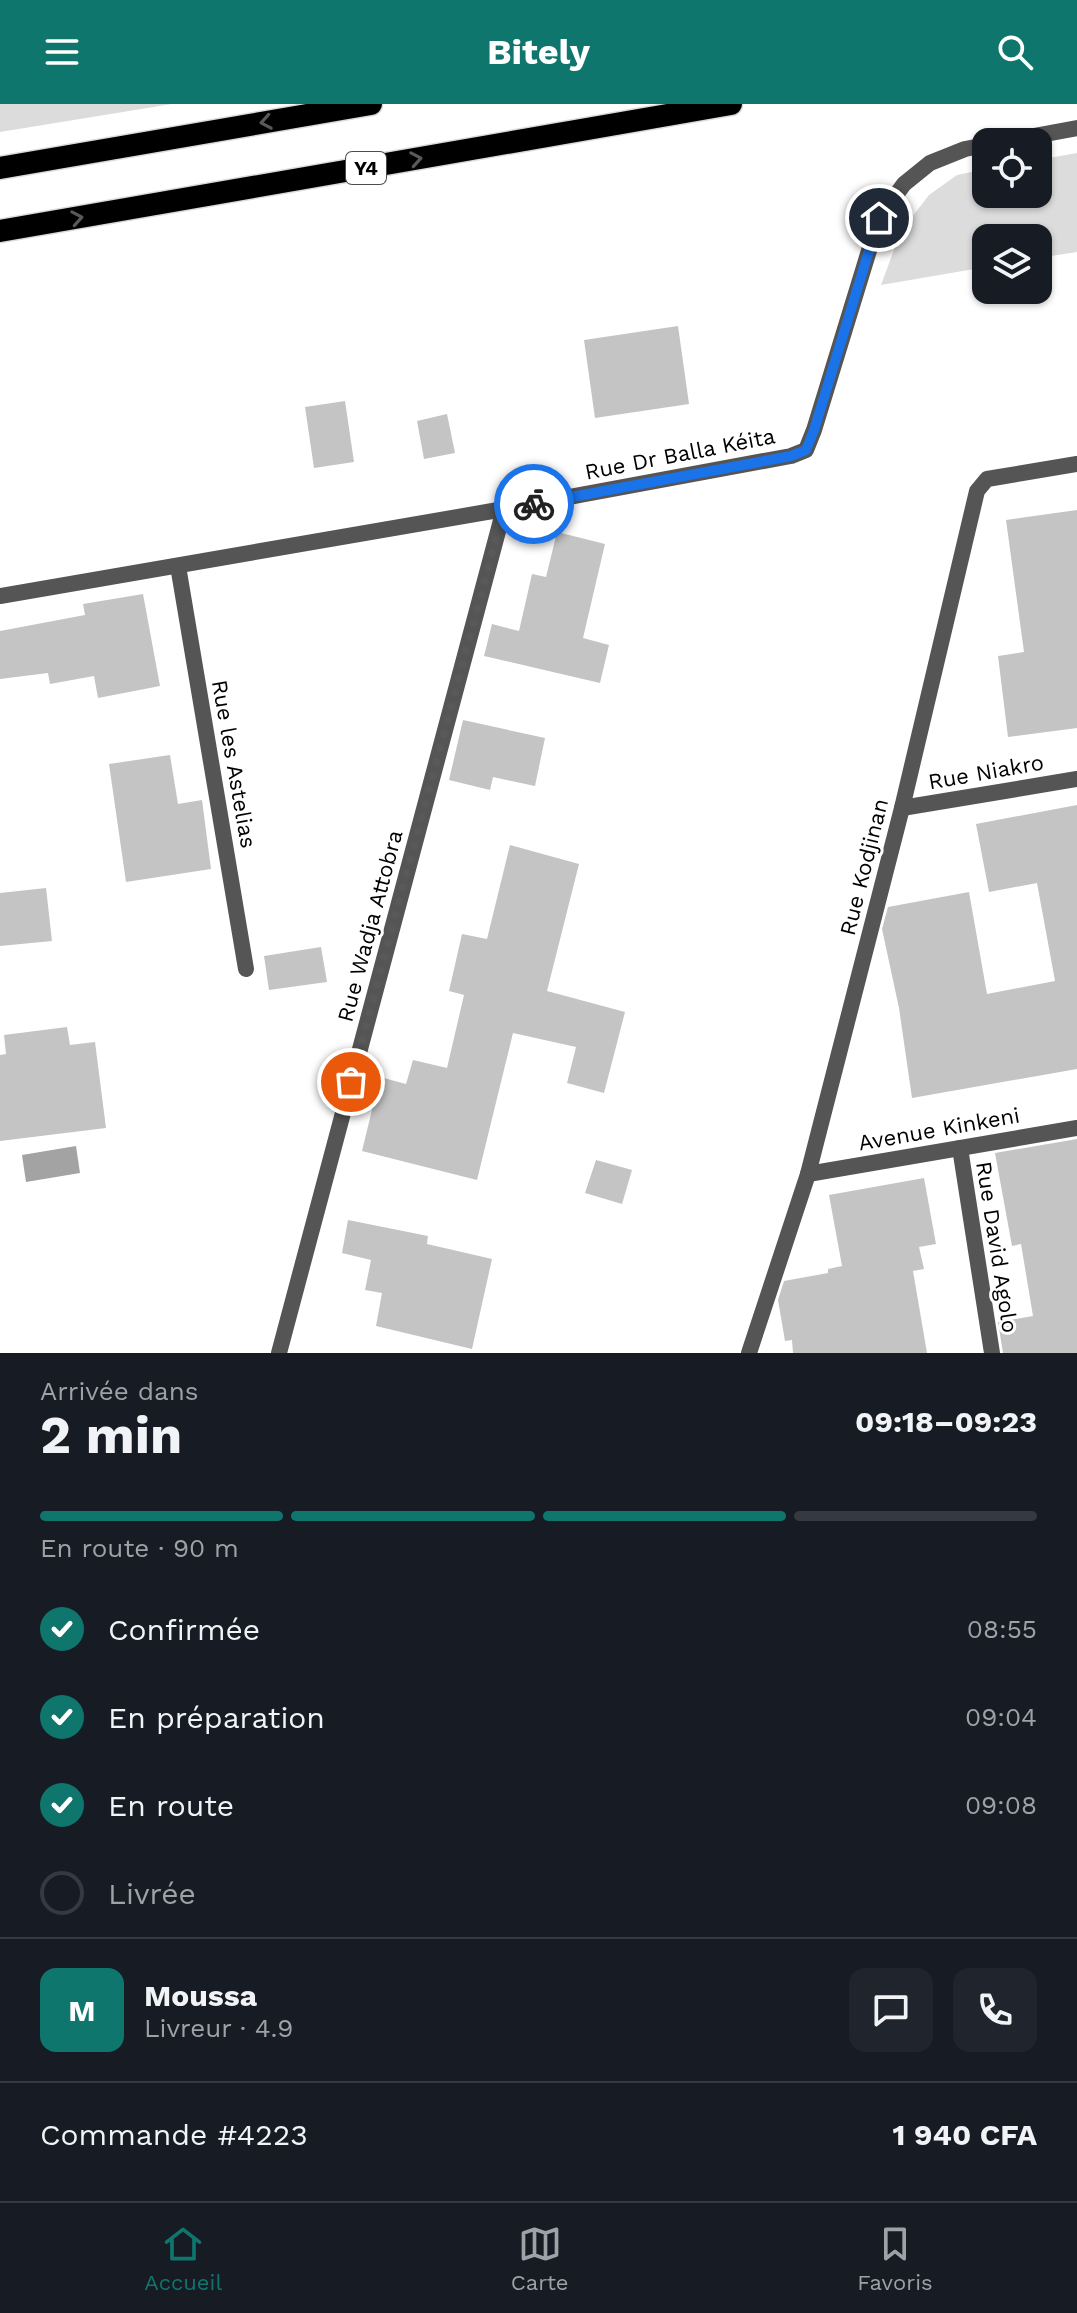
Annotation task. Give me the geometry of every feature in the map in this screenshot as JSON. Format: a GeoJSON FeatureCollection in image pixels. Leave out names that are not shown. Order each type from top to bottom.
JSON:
{"type":"FeatureCollection","features":[{"type":"Feature","properties":{"kind":"highway"},"geometry":{"type":"LineString","coordinates":[[0,168],[371,104]]}},
{"type":"Feature","properties":{"kind":"highway","name":"Y4"},"geometry":{"type":"LineString","coordinates":[[0,231],[731,104]]}},
{"type":"Feature","properties":{"kind":"street"},"geometry":{"type":"LineString","coordinates":[[1052,133],[1077,128]]}},
{"type":"Feature","properties":{"kind":"street","name":"Rue Dr Balla Kéita"},"geometry":{"type":"LineString","coordinates":[[0,596],[504,509],[791,456],[806,450],[879,218],[904,184],[930,163],[972,148]]}},
{"type":"Feature","properties":{"kind":"street","name":"Rue Kodjinan"},"geometry":{"type":"LineString","coordinates":[[749,1353],[808,1174],[902,808],[977,491],[987,479],[1077,464]]}},
{"type":"Feature","properties":{"kind":"street","name":"Rue Wadja Attobra"},"geometry":{"type":"LineString","coordinates":[[279,1353],[504,509]]}},
{"type":"Feature","properties":{"kind":"street","name":"Rue les Astelias"},"geometry":{"type":"LineString","coordinates":[[178,566],[246,969]]}},
{"type":"Feature","properties":{"kind":"street","name":"Rue Niakro"},"geometry":{"type":"LineString","coordinates":[[902,808],[1077,779]]}},
{"type":"Feature","properties":{"kind":"street","name":"Avenue Kinkeni"},"geometry":{"type":"LineString","coordinates":[[808,1174],[1077,1128]]}},
{"type":"Feature","properties":{"kind":"street","name":"Rue David Agolo"},"geometry":{"type":"LineString","coordinates":[[960,1148],[992,1353]]}},
{"type":"Feature","properties":{"kind":"shaded area"},"geometry":{"type":"Polygon","coordinates":[[[0,104],[172,104],[0,132],[0,104]]]}},
{"type":"Feature","properties":{"kind":"shaded area"},"geometry":{"type":"Polygon","coordinates":[[[1077,153],[1077,252],[1052,256],[1052,224],[972,224],[972,269],[881,285],[901,231],[929,195],[957,175],[972,172],[972,208],[1052,208],[1052,157],[1077,153]]]}},
{"type":"Feature","properties":{"kind":"shaded area"},"geometry":{"type":"Polygon","coordinates":[[[76,1146],[80,1173],[26,1182],[22,1155],[76,1146]]]}},
{"type":"Feature","properties":{"kind":"building"},"geometry":{"type":"Polygon","coordinates":[[[678,326],[689,404],[595,418],[584,340],[678,326]]]}},
{"type":"Feature","properties":{"kind":"building"},"geometry":{"type":"Polygon","coordinates":[[[345,401],[354,462],[314,468],[305,407],[345,401]]]}},
{"type":"Feature","properties":{"kind":"building"},"geometry":{"type":"Polygon","coordinates":[[[447,414],[455,453],[424,459],[417,421],[447,414]]]}},
{"type":"Feature","properties":{"kind":"building"},"geometry":{"type":"Polygon","coordinates":[[[1077,510],[1077,728],[1008,737],[998,656],[1024,652],[1006,520],[1077,510]]]}},
{"type":"Feature","properties":{"kind":"building"},"geometry":{"type":"Polygon","coordinates":[[[557,532],[605,544],[583,638],[609,645],[600,683],[484,656],[492,624],[519,631],[532,574],[546,577],[557,532]]]}},
{"type":"Feature","properties":{"kind":"building"},"geometry":{"type":"Polygon","coordinates":[[[143,594],[160,686],[98,698],[94,676],[50,684],[48,673],[0,679],[0,631],[85,615],[83,604],[143,594]]]}},
{"type":"Feature","properties":{"kind":"building"},"geometry":{"type":"Polygon","coordinates":[[[463,720],[545,738],[535,786],[493,777],[490,790],[449,780],[463,720]]]}},
{"type":"Feature","properties":{"kind":"building"},"geometry":{"type":"Polygon","coordinates":[[[170,755],[178,804],[202,800],[211,869],[126,882],[109,764],[170,755]]]}},
{"type":"Feature","properties":{"kind":"building"},"geometry":{"type":"Polygon","coordinates":[[[1077,805],[1077,1069],[912,1098],[899,1008],[882,929],[888,907],[969,892],[987,994],[1055,981],[1037,883],[989,892],[976,824],[1077,805]]]}},
{"type":"Feature","properties":{"kind":"building"},"geometry":{"type":"Polygon","coordinates":[[[510,845],[579,864],[547,991],[625,1012],[604,1093],[567,1083],[576,1047],[513,1033],[477,1180],[362,1151],[380,1077],[406,1084],[413,1060],[447,1068],[464,995],[449,991],[462,934],[487,939],[510,845]]]}},
{"type":"Feature","properties":{"kind":"building"},"geometry":{"type":"Polygon","coordinates":[[[46,888],[52,941],[0,946],[0,893],[46,888]]]}},
{"type":"Feature","properties":{"kind":"building"},"geometry":{"type":"Polygon","coordinates":[[[321,947],[327,982],[269,990],[264,956],[321,947]]]}},
{"type":"Feature","properties":{"kind":"building"},"geometry":{"type":"Polygon","coordinates":[[[67,1027],[70,1045],[95,1042],[106,1128],[0,1141],[0,1055],[6,1054],[4,1035],[67,1027]]]}},
{"type":"Feature","properties":{"kind":"building"},"geometry":{"type":"Polygon","coordinates":[[[1077,1139],[1077,1353],[1003,1353],[998,1322],[1033,1316],[1021,1244],[1012,1246],[995,1153],[1077,1139]]]}},
{"type":"Feature","properties":{"kind":"building"},"geometry":{"type":"Polygon","coordinates":[[[596,1160],[632,1170],[622,1204],[585,1193],[596,1160]]]}},
{"type":"Feature","properties":{"kind":"building"},"geometry":{"type":"Polygon","coordinates":[[[924,1178],[936,1244],[919,1247],[924,1269],[913,1271],[927,1353],[793,1353],[792,1340],[785,1341],[778,1300],[784,1281],[828,1273],[828,1269],[842,1266],[829,1195],[924,1178]]]}},
{"type":"Feature","properties":{"kind":"building"},"geometry":{"type":"Polygon","coordinates":[[[348,1220],[428,1236],[427,1244],[492,1259],[472,1349],[376,1326],[382,1293],[365,1290],[371,1260],[342,1253],[348,1220]]]}},
{"type":"Feature","properties":{"kind":"way so far"},"geometry":{"type":"LineString","coordinates":[[351,1082],[504,509],[534,504]]}},
{"type":"Feature","properties":{"kind":"route"},"geometry":{"type":"LineString","coordinates":[[534,504],[791,456],[806,450],[879,218]]}}]}
